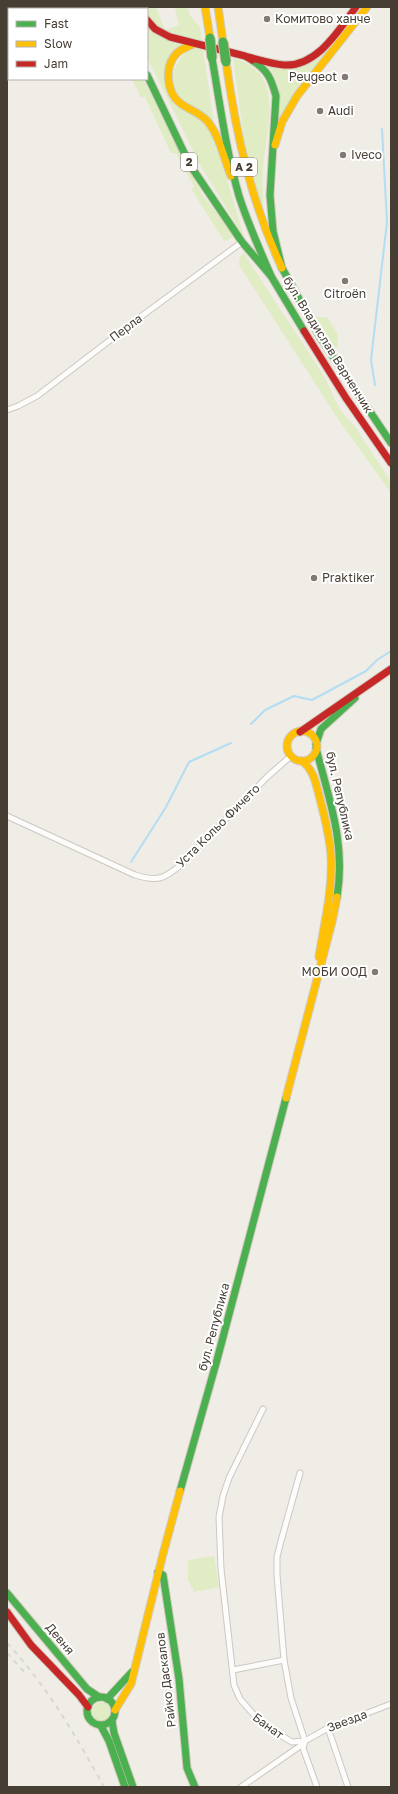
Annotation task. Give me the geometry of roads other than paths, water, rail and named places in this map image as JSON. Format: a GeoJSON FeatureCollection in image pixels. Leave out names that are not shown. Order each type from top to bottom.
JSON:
{"type":"FeatureCollection","features":[{"type":"Feature","properties":{"kind":"main road","name":"A 2"},"geometry":{"type":"LineString","coordinates":[[206,7],[212,58],[225,136],[236,185],[252,234],[271,276]]}},
{"type":"Feature","properties":{"kind":"main road","name":"A 2"},"geometry":{"type":"LineString","coordinates":[[218,7],[236,132],[247,177],[268,238],[282,268]]}},
{"type":"Feature","properties":{"kind":"main road"},"geometry":{"type":"LineString","coordinates":[[148,21],[155,29],[170,37],[193,44],[289,65],[301,64],[318,53],[356,7]]}},
{"type":"Feature","properties":{"kind":"main road"},"geometry":{"type":"LineString","coordinates":[[271,157],[282,122],[289,108],[367,7]]}},
{"type":"Feature","properties":{"kind":"main road"},"geometry":{"type":"LineString","coordinates":[[193,44],[182,49],[173,59],[168,71],[169,87],[179,103],[203,118],[212,128],[223,159],[236,185]]}},
{"type":"Feature","properties":{"kind":"main road"},"geometry":{"type":"LineString","coordinates":[[245,56],[263,68],[272,80],[275,87],[276,96],[271,157],[270,195],[272,218],[282,268]]}},
{"type":"Feature","properties":{"kind":"main road","name":"2"},"geometry":{"type":"LineString","coordinates":[[148,77],[190,165],[242,242]]}},
{"type":"Feature","properties":{"kind":"main road","name":"бул. Владислав Варненчик"},"geometry":{"type":"LineString","coordinates":[[242,242],[271,276],[346,398],[391,462]]}},
{"type":"Feature","properties":{"kind":"main road","name":"бул. Владислав Варненчик"},"geometry":{"type":"LineString","coordinates":[[282,268],[320,337],[391,443]]}},
{"type":"Feature","properties":{"kind":"main road","name":"бул. Република"},"geometry":{"type":"LineString","coordinates":[[313,989],[327,906],[331,858],[324,814],[314,775],[311,768],[302,761],[291,756],[287,747],[289,739],[292,735],[300,732],[391,669]]}},
{"type":"Feature","properties":{"kind":"main road","name":"бул. Република"},"geometry":{"type":"LineString","coordinates":[[302,761],[313,756],[321,729],[364,689]]}},
{"type":"Feature","properties":{"kind":"main road","name":"бул. Република"},"geometry":{"type":"LineString","coordinates":[[116,1710],[129,1688],[134,1670],[158,1572],[217,1362],[268,1172],[313,989],[332,922],[340,876],[336,822],[316,746],[311,734],[300,732]]}},
{"type":"Feature","properties":{"kind":"main road","name":"Райко Даскалов"},"geometry":{"type":"LineString","coordinates":[[158,1572],[163,1575],[179,1680],[187,1768],[195,1787]]}},
{"type":"Feature","properties":{"kind":"main road","name":"Девня"},"geometry":{"type":"LineString","coordinates":[[7,1593],[87,1689],[103,1698]]}},
{"type":"Feature","properties":{"kind":"main road","name":"Девня"},"geometry":{"type":"LineString","coordinates":[[7,1612],[31,1645],[79,1695],[88,1707]]}},
{"type":"Feature","properties":{"kind":"main road","name":"бул. Република"},"geometry":{"type":"LineString","coordinates":[[103,1698],[134,1670]]}},
{"type":"Feature","properties":{"kind":"main road"},"geometry":{"type":"LineString","coordinates":[[112,1721],[109,1724],[101,1726],[96,1725],[88,1717],[88,1707],[94,1699],[103,1698],[114,1705],[116,1710],[112,1721],[114,1733],[133,1787]]}},
{"type":"Feature","properties":{"kind":"main road"},"geometry":{"type":"LineString","coordinates":[[101,1726],[109,1741],[125,1787]]}},
{"type":"Feature","properties":{"kind":"street","name":"Перла"},"geometry":{"type":"LineString","coordinates":[[7,410],[37,396],[242,242]]}},
{"type":"Feature","properties":{"kind":"street","name":"Уста Кольо Фичето"},"geometry":{"type":"LineString","coordinates":[[7,816],[135,875],[152,879],[168,876],[182,864],[267,777],[291,756]]}},
{"type":"Feature","properties":{"kind":"street","name":"Банат"},"geometry":{"type":"LineString","coordinates":[[263,1409],[223,1496],[219,1517],[221,1569],[234,1685],[240,1699],[248,1711],[262,1724],[286,1739],[295,1742],[304,1742],[291,1698],[284,1660],[277,1575],[277,1557],[300,1473]]}},
{"type":"Feature","properties":{"kind":"street"},"geometry":{"type":"LineString","coordinates":[[233,1670],[284,1660]]}},
{"type":"Feature","properties":{"kind":"street","name":"Звезда"},"geometry":{"type":"LineString","coordinates":[[241,1787],[304,1742],[328,1728],[390,1706]]}},
{"type":"Feature","properties":{"kind":"street"},"geometry":{"type":"LineString","coordinates":[[328,1728],[348,1787]]}},
{"type":"Feature","properties":{"kind":"street"},"geometry":{"type":"LineString","coordinates":[[304,1742],[303,1748],[317,1787]]}},
{"type":"Feature","properties":{"kind":"waterway"},"geometry":{"type":"LineString","coordinates":[[375,385],[371,360],[387,222],[382,129]]}},
{"type":"Feature","properties":{"kind":"waterway"},"geometry":{"type":"LineString","coordinates":[[251,724],[265,710],[294,696],[312,700],[366,671],[377,660],[391,651]]}},
{"type":"Feature","properties":{"kind":"waterway"},"geometry":{"type":"LineString","coordinates":[[131,862],[166,807],[189,762],[231,743]]}},
{"type":"Feature","properties":{"kind":"railway"},"geometry":{"type":"LineString","coordinates":[[7,1643],[22,1659],[48,1694],[72,1730],[104,1787]]}},
{"type":"Feature","properties":{"kind":"railway"},"geometry":{"type":"LineString","coordinates":[[7,1653],[27,1675]]}},
{"type":"Feature","properties":{"kind":"place","name":"Комитово ханче"},"geometry":{"type":"Point","coordinates":[267,19]}},
{"type":"Feature","properties":{"kind":"place","name":"Peugeot"},"geometry":{"type":"Point","coordinates":[345,77]}},
{"type":"Feature","properties":{"kind":"place","name":"Audi"},"geometry":{"type":"Point","coordinates":[320,111]}},
{"type":"Feature","properties":{"kind":"place","name":"Iveco"},"geometry":{"type":"Point","coordinates":[343,155]}},
{"type":"Feature","properties":{"kind":"place","name":"Citroën"},"geometry":{"type":"Point","coordinates":[345,281]}},
{"type":"Feature","properties":{"kind":"place","name":"Praktiker"},"geometry":{"type":"Point","coordinates":[314,578]}},
{"type":"Feature","properties":{"kind":"place","name":"МОБИ ООД"},"geometry":{"type":"Point","coordinates":[375,972]}}]}
